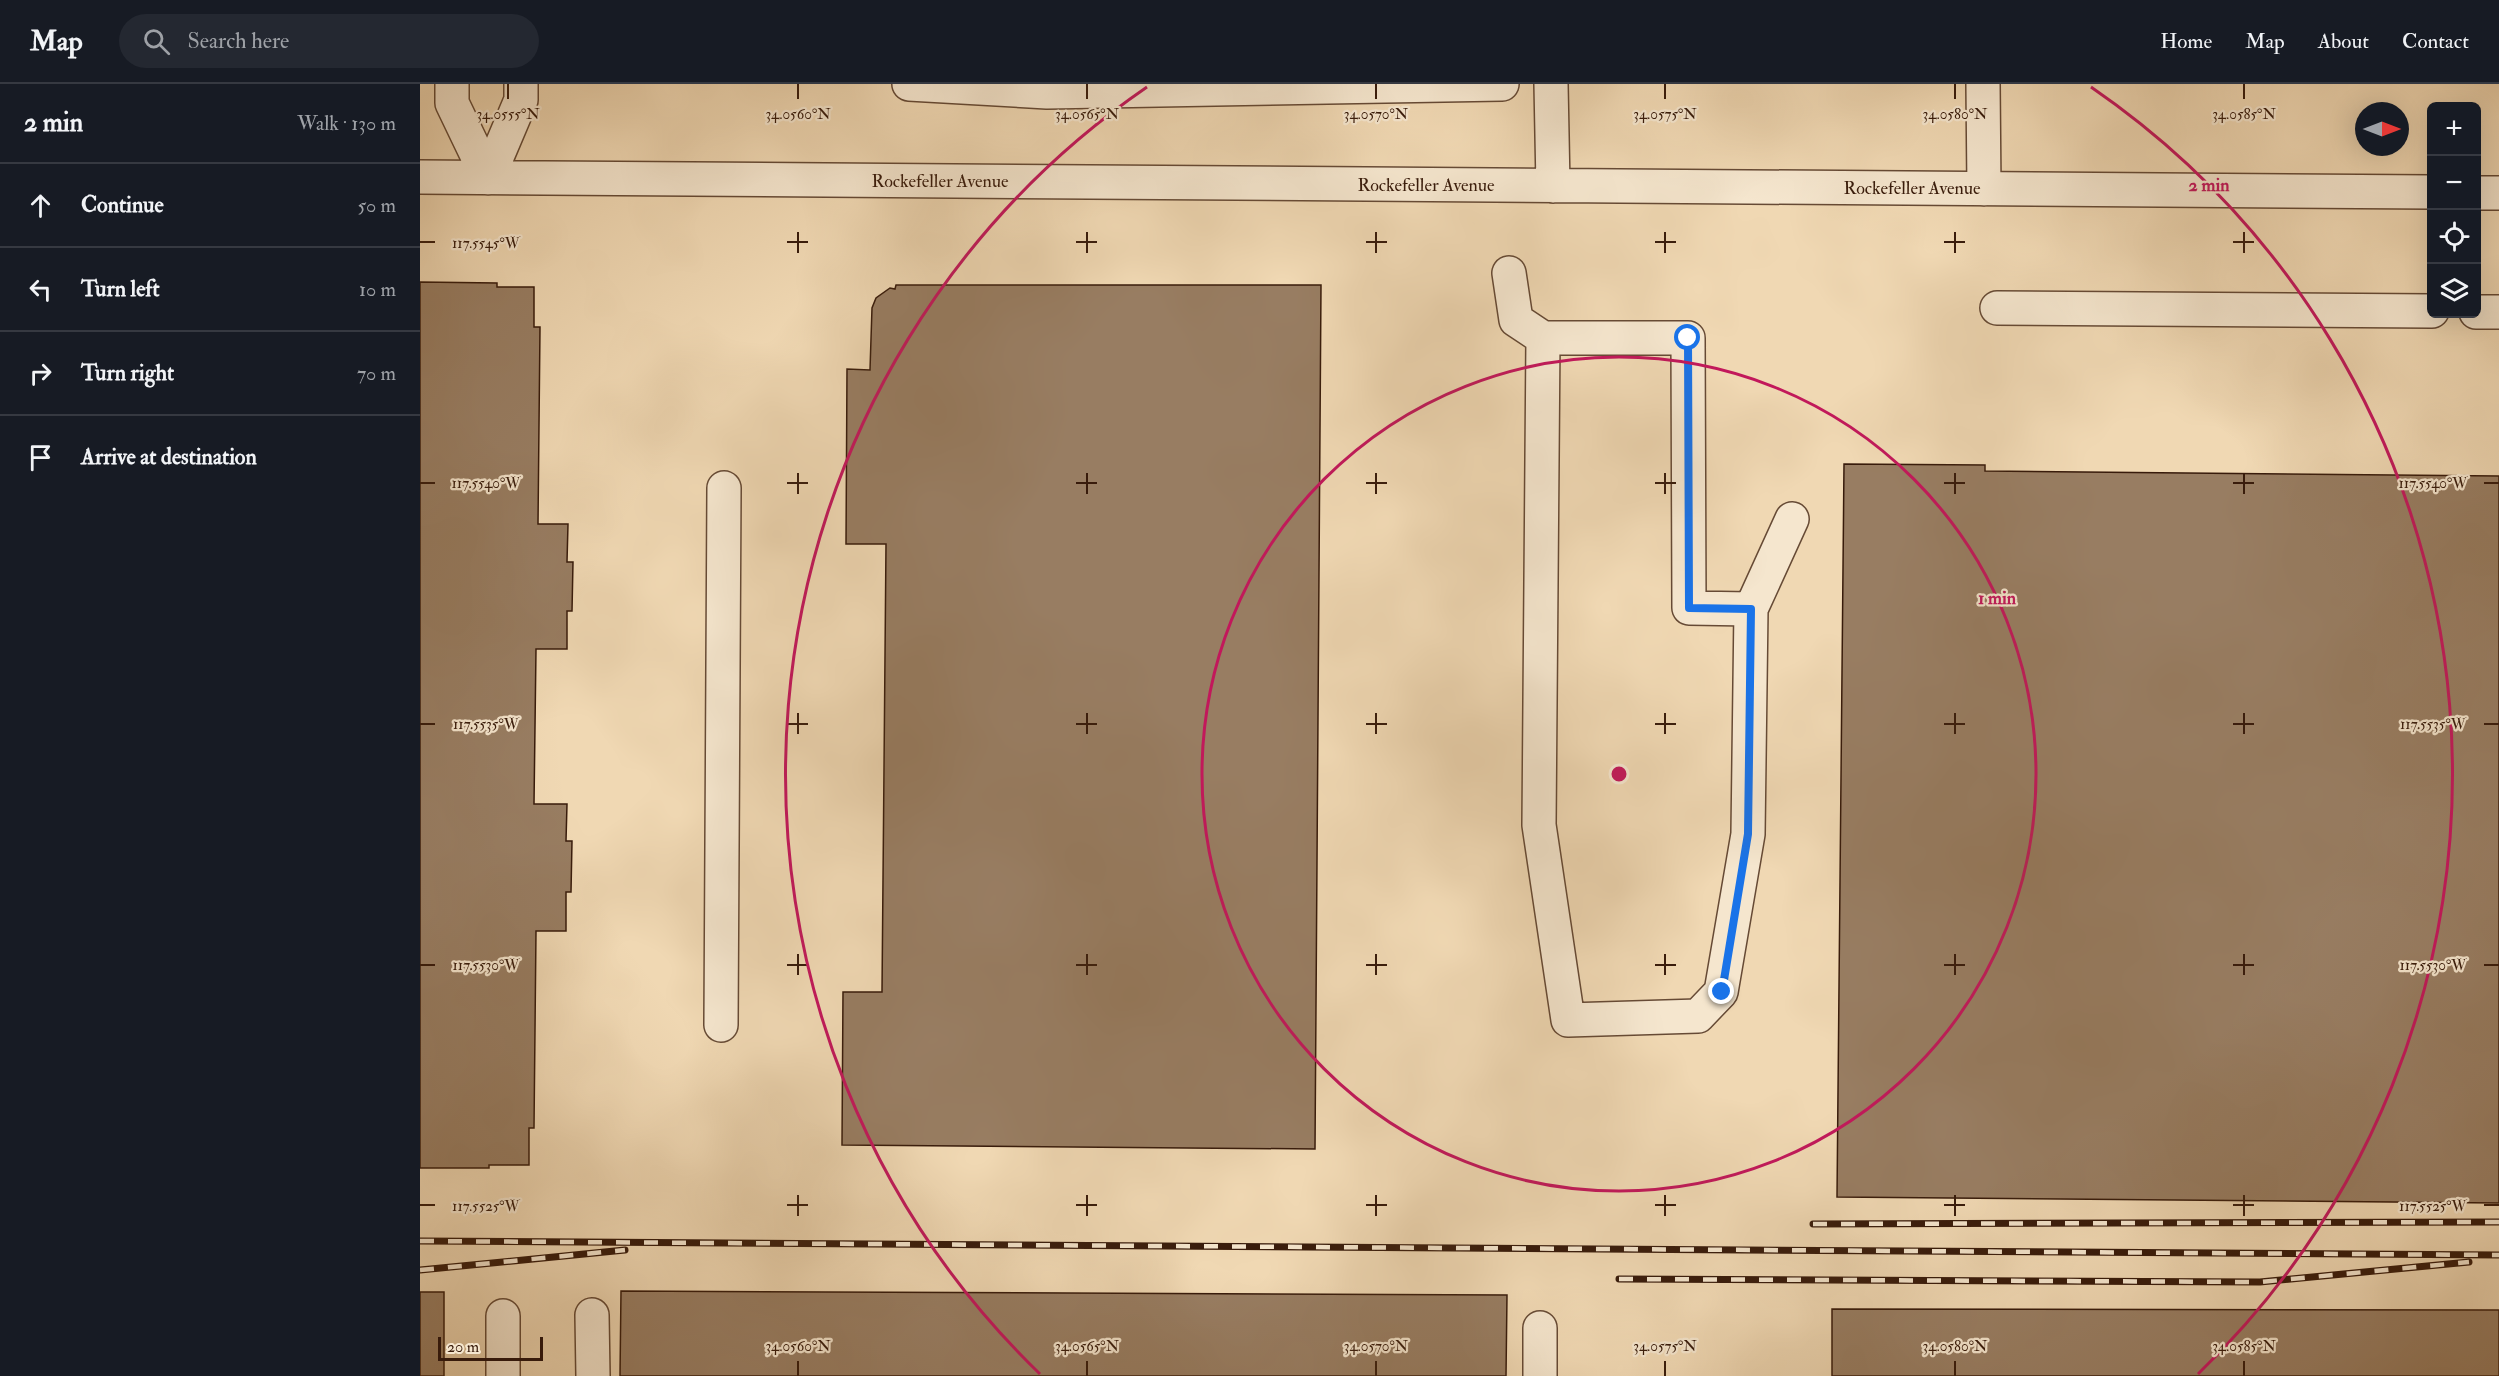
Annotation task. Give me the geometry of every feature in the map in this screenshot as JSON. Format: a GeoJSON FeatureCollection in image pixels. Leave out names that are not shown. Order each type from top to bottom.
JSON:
{"type":"FeatureCollection","features":[{"type":"Feature","properties":{"kind":"street"},"geometry":{"type":"LineString","coordinates":[[452,84],[452,103],[488,178]]}},
{"type":"Feature","properties":{"kind":"street"},"geometry":{"type":"LineString","coordinates":[[488,178],[520,100],[521,84]]}},
{"type":"Feature","properties":{"kind":"street"},"geometry":{"type":"LineString","coordinates":[[909,84],[1047,92],[1502,84]]}},
{"type":"Feature","properties":{"kind":"street"},"geometry":{"type":"LineString","coordinates":[[1551,84],[1553,186]]}},
{"type":"Feature","properties":{"kind":"street"},"geometry":{"type":"LineString","coordinates":[[1983,84],[1984,189]]}},
{"type":"Feature","properties":{"kind":"street","name":"Rockefeller Avenue"},"geometry":{"type":"LineString","coordinates":[[420,177],[2427,192]]}},
{"type":"Feature","properties":{"kind":"street"},"geometry":{"type":"LineString","coordinates":[[2481,192],[2499,193]]}},
{"type":"Feature","properties":{"kind":"street"},"geometry":{"type":"LineString","coordinates":[[1509,273],[1516,320],[1543,338],[1688,338],[1689,608],[1751,609]]}},
{"type":"Feature","properties":{"kind":"street"},"geometry":{"type":"LineString","coordinates":[[1997,308],[2427,311]]}},
{"type":"Feature","properties":{"kind":"street"},"geometry":{"type":"LineString","coordinates":[[2481,312],[2499,312]]}},
{"type":"Feature","properties":{"kind":"street"},"geometry":{"type":"LineString","coordinates":[[1543,338],[1539,825],[1568,1020],[1698,1016],[1722,992],[1748,834],[1751,609],[1792,519]]}},
{"type":"Feature","properties":{"kind":"street"},"geometry":{"type":"LineString","coordinates":[[721,1025],[724,488]]}},
{"type":"Feature","properties":{"kind":"street"},"geometry":{"type":"LineString","coordinates":[[592,1315],[592,1376]]}},
{"type":"Feature","properties":{"kind":"street"},"geometry":{"type":"LineString","coordinates":[[503,1316],[503,1376]]}},
{"type":"Feature","properties":{"kind":"street"},"geometry":{"type":"LineString","coordinates":[[1540,1328],[1540,1376]]}},
{"type":"Feature","properties":{"kind":"building"},"geometry":{"type":"Polygon","coordinates":[[[420,282],[497,283],[497,287],[534,287],[534,327],[540,327],[538,524],[568,524],[567,562],[573,562],[572,611],[567,611],[567,649],[536,649],[534,804],[567,804],[566,841],[572,841],[571,892],[566,892],[566,931],[536,931],[534,1128],[529,1128],[529,1165],[489,1165],[489,1168],[420,1168],[420,282]]]}},
{"type":"Feature","properties":{"kind":"building"},"geometry":{"type":"Polygon","coordinates":[[[896,285],[1321,285],[1315,1149],[842,1145],[843,992],[882,992],[886,544],[846,544],[847,369],[870,370],[872,308],[876,298],[890,288],[895,289],[896,285]]]}},
{"type":"Feature","properties":{"kind":"building"},"geometry":{"type":"Polygon","coordinates":[[[1844,464],[1985,465],[1985,471],[2499,476],[2499,1203],[1837,1197],[1844,464]]]}},
{"type":"Feature","properties":{"kind":"building"},"geometry":{"type":"Polygon","coordinates":[[[621,1291],[1507,1295],[1506,1376],[620,1376],[621,1291]]]}},
{"type":"Feature","properties":{"kind":"building"},"geometry":{"type":"Polygon","coordinates":[[[420,1292],[444,1292],[444,1376],[420,1376],[420,1292]]]}},
{"type":"Feature","properties":{"kind":"building"},"geometry":{"type":"Polygon","coordinates":[[[1832,1309],[2499,1310],[2499,1376],[1832,1376],[1832,1309]]]}},
{"type":"Feature","properties":{"kind":"railway"},"geometry":{"type":"LineString","coordinates":[[1813,1224],[2499,1222]]}},
{"type":"Feature","properties":{"kind":"railway"},"geometry":{"type":"LineString","coordinates":[[420,1241],[2499,1255]]}},
{"type":"Feature","properties":{"kind":"railway"},"geometry":{"type":"LineString","coordinates":[[420,1270],[625,1250]]}},
{"type":"Feature","properties":{"kind":"railway"},"geometry":{"type":"LineString","coordinates":[[1619,1279],[2260,1282],[2469,1262]]}},
{"type":"Feature","properties":{"kind":"route"},"geometry":{"type":"LineString","coordinates":[[1688,338],[1689,608],[1751,609],[1748,834],[1722,992]]}}]}
